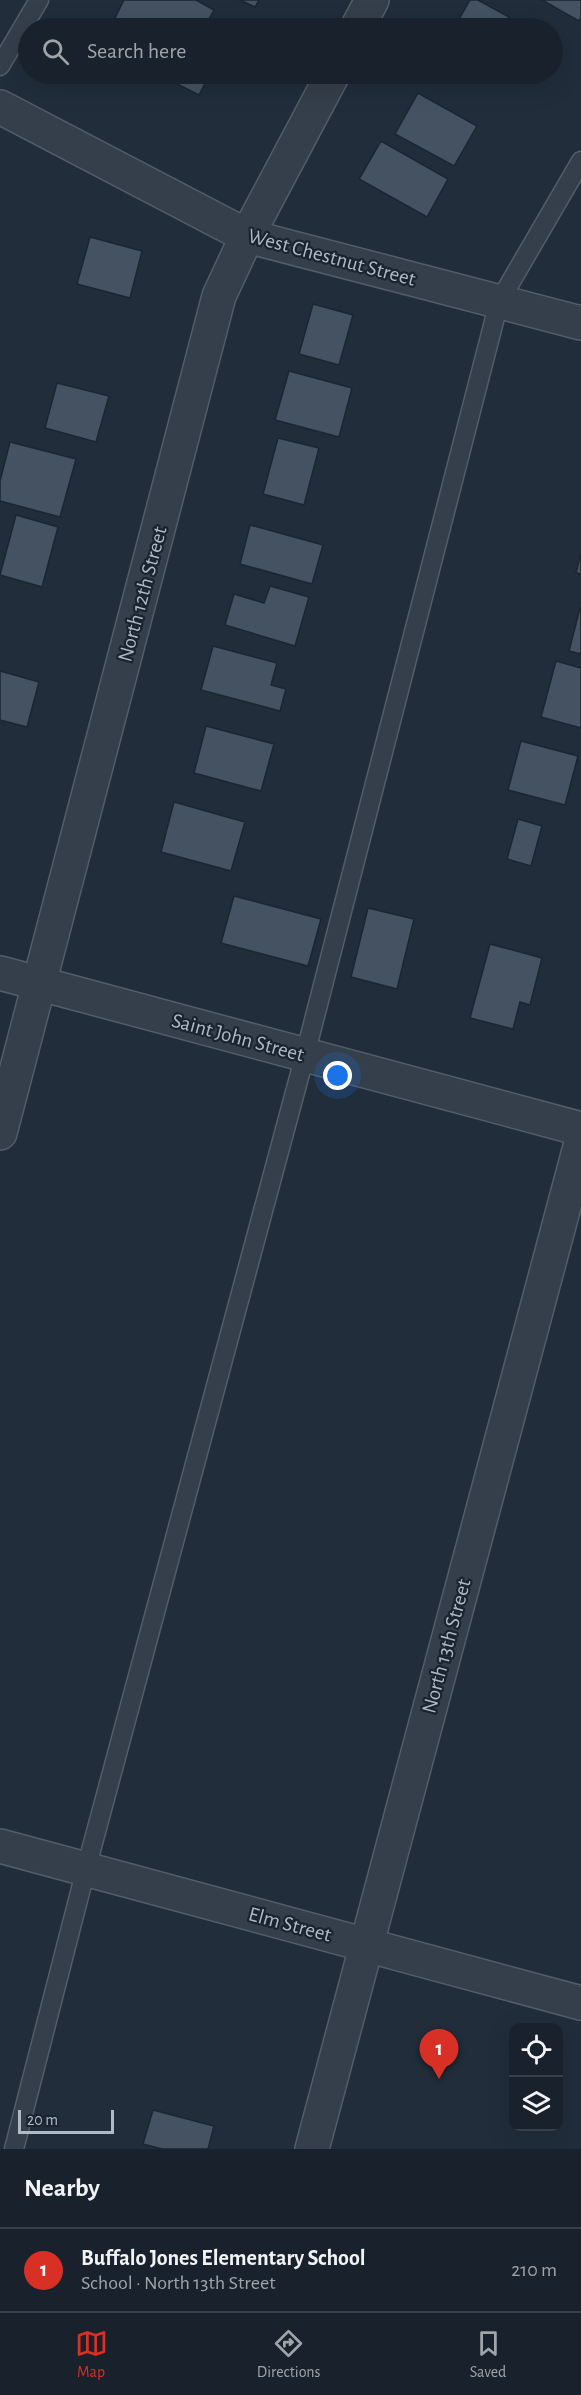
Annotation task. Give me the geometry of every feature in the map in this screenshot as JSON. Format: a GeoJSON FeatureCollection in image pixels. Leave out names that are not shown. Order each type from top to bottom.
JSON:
{"type":"FeatureCollection","features":[{"type":"Feature","properties":{"kind":"street"},"geometry":{"type":"LineString","coordinates":[[362,18],[372,0]]}},
{"type":"Feature","properties":{"kind":"street","name":"North 12th Street"},"geometry":{"type":"LineString","coordinates":[[0,1133],[219,296],[247,236],[328,84]]}},
{"type":"Feature","properties":{"kind":"street","name":"West Chestnut Street"},"geometry":{"type":"LineString","coordinates":[[0,107],[247,236],[581,323]]}},
{"type":"Feature","properties":{"kind":"street","name":"Saint John Street"},"geometry":{"type":"LineString","coordinates":[[0,972],[581,1129]]}},
{"type":"Feature","properties":{"kind":"street","name":"North 13th Street"},"geometry":{"type":"LineString","coordinates":[[312,2149],[581,1143]]}},
{"type":"Feature","properties":{"kind":"street","name":"Elm Street"},"geometry":{"type":"LineString","coordinates":[[0,1846],[581,2003]]}},
{"type":"Feature","properties":{"kind":"lane"},"geometry":{"type":"LineString","coordinates":[[28,18],[39,0]]}},
{"type":"Feature","properties":{"kind":"lane"},"geometry":{"type":"LineString","coordinates":[[0,66],[18,36]]}},
{"type":"Feature","properties":{"kind":"lane"},"geometry":{"type":"LineString","coordinates":[[14,2149],[86,1869],[304,1055],[499,302],[581,161]]}},
{"type":"Feature","properties":{"kind":"building"},"geometry":{"type":"Polygon","coordinates":[[[124,0],[196,0],[214,10],[210,18],[115,18],[124,0]]]}},
{"type":"Feature","properties":{"kind":"building"},"geometry":{"type":"Polygon","coordinates":[[[240,0],[259,0],[255,7],[240,0]]]}},
{"type":"Feature","properties":{"kind":"building"},"geometry":{"type":"Polygon","coordinates":[[[470,0],[478,0],[509,17],[508,18],[460,18],[470,0]]]}},
{"type":"Feature","properties":{"kind":"building"},"geometry":{"type":"Polygon","coordinates":[[[542,0],[581,0],[581,18],[579,21],[542,0]]]}},
{"type":"Feature","properties":{"kind":"building"},"geometry":{"type":"Polygon","coordinates":[[[177,84],[205,84],[199,95],[177,84]]]}},
{"type":"Feature","properties":{"kind":"building"},"geometry":{"type":"Polygon","coordinates":[[[418,93],[477,126],[454,166],[395,134],[418,93]]]}},
{"type":"Feature","properties":{"kind":"building"},"geometry":{"type":"Polygon","coordinates":[[[381,141],[448,179],[427,217],[359,179],[381,141]]]}},
{"type":"Feature","properties":{"kind":"building"},"geometry":{"type":"Polygon","coordinates":[[[90,237],[142,251],[130,298],[77,284],[90,237]]]}},
{"type":"Feature","properties":{"kind":"building"},"geometry":{"type":"Polygon","coordinates":[[[313,304],[353,315],[339,365],[299,354],[313,304]]]}},
{"type":"Feature","properties":{"kind":"building"},"geometry":{"type":"Polygon","coordinates":[[[289,371],[352,388],[339,437],[275,420],[289,371]]]}},
{"type":"Feature","properties":{"kind":"building"},"geometry":{"type":"Polygon","coordinates":[[[57,383],[109,396],[96,442],[45,428],[57,383]]]}},
{"type":"Feature","properties":{"kind":"building"},"geometry":{"type":"Polygon","coordinates":[[[278,438],[319,448],[304,505],[263,494],[278,438]]]}},
{"type":"Feature","properties":{"kind":"building"},"geometry":{"type":"Polygon","coordinates":[[[10,442],[76,459],[60,517],[0,501],[0,481],[10,442]]]}},
{"type":"Feature","properties":{"kind":"building"},"geometry":{"type":"Polygon","coordinates":[[[16,515],[58,527],[42,587],[0,575],[16,515]]]}},
{"type":"Feature","properties":{"kind":"building"},"geometry":{"type":"Polygon","coordinates":[[[250,525],[323,545],[312,584],[240,564],[250,525]]]}},
{"type":"Feature","properties":{"kind":"building"},"geometry":{"type":"Polygon","coordinates":[[[581,553],[581,574],[576,573],[581,553]]]}},
{"type":"Feature","properties":{"kind":"building"},"geometry":{"type":"Polygon","coordinates":[[[270,586],[309,597],[295,646],[225,625],[234,594],[264,603],[270,586]]]}},
{"type":"Feature","properties":{"kind":"building"},"geometry":{"type":"Polygon","coordinates":[[[581,608],[581,654],[569,651],[581,608]]]}},
{"type":"Feature","properties":{"kind":"building"},"geometry":{"type":"Polygon","coordinates":[[[213,646],[277,663],[271,685],[286,689],[280,711],[201,690],[213,646]]]}},
{"type":"Feature","properties":{"kind":"building"},"geometry":{"type":"Polygon","coordinates":[[[556,661],[581,668],[581,728],[541,717],[556,661]]]}},
{"type":"Feature","properties":{"kind":"building"},"geometry":{"type":"Polygon","coordinates":[[[0,671],[39,682],[27,727],[0,720],[0,671]]]}},
{"type":"Feature","properties":{"kind":"building"},"geometry":{"type":"Polygon","coordinates":[[[206,726],[274,744],[261,791],[194,773],[206,726]]]}},
{"type":"Feature","properties":{"kind":"building"},"geometry":{"type":"Polygon","coordinates":[[[521,741],[578,756],[565,805],[508,790],[521,741]]]}},
{"type":"Feature","properties":{"kind":"building"},"geometry":{"type":"Polygon","coordinates":[[[174,802],[245,822],[231,871],[161,852],[174,802]]]}},
{"type":"Feature","properties":{"kind":"building"},"geometry":{"type":"Polygon","coordinates":[[[518,819],[542,826],[531,866],[507,859],[518,819]]]}},
{"type":"Feature","properties":{"kind":"building"},"geometry":{"type":"Polygon","coordinates":[[[234,896],[321,919],[308,966],[221,943],[234,896]]]}},
{"type":"Feature","properties":{"kind":"building"},"geometry":{"type":"Polygon","coordinates":[[[368,908],[414,919],[397,989],[351,977],[368,908]]]}},
{"type":"Feature","properties":{"kind":"building"},"geometry":{"type":"Polygon","coordinates":[[[490,944],[542,958],[530,1005],[520,1002],[513,1029],[470,1018],[490,944]]]}},
{"type":"Feature","properties":{"kind":"building"},"geometry":{"type":"Polygon","coordinates":[[[153,2110],[214,2126],[208,2149],[162,2149],[143,2144],[153,2110]]]}},
{"type":"Feature","properties":{"kind":"place","name":"Buffalo Jones Elementary School"},"geometry":{"type":"Point","coordinates":[439,2079]}}]}
